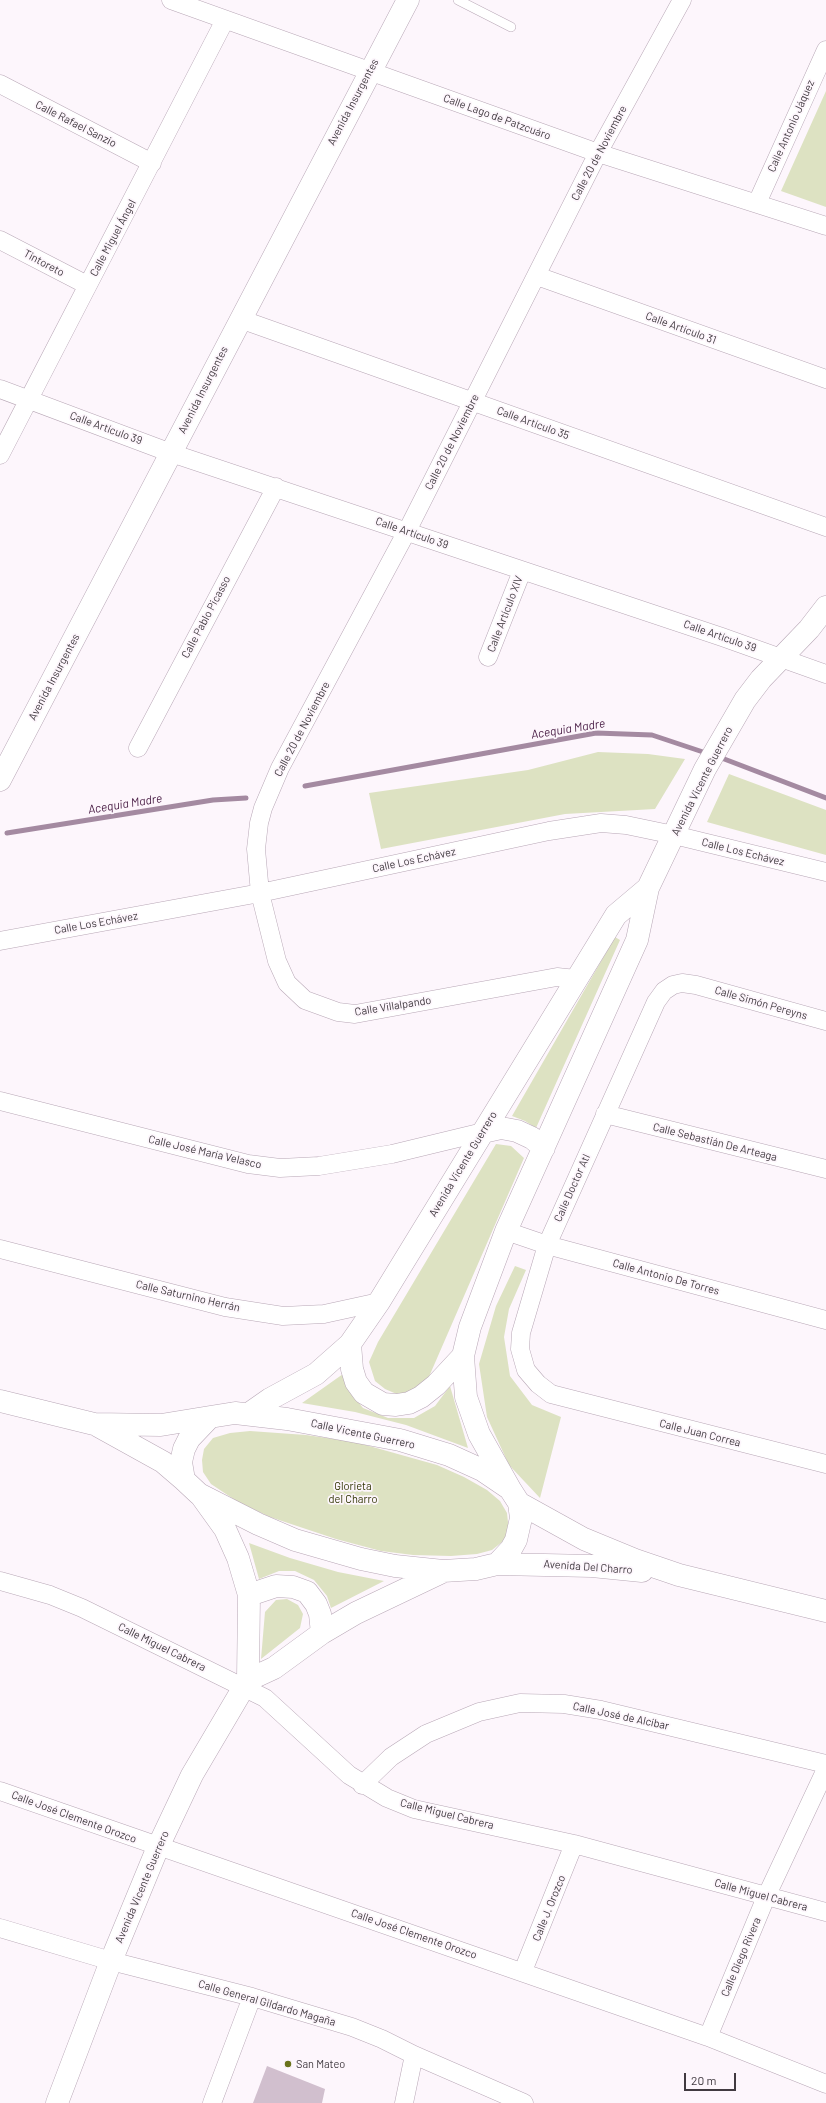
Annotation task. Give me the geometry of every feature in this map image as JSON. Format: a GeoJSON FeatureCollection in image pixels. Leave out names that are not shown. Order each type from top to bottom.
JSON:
{"type":"FeatureCollection","features":[{"type":"Feature","properties":{"kind":"street","name":"Calle Lago de Patzcuáro"},"geometry":{"type":"LineString","coordinates":[[171,0],[598,154],[826,226]]}},
{"type":"Feature","properties":{"kind":"street","name":"Avenida Insurgentes"},"geometry":{"type":"LineString","coordinates":[[0,780],[408,0]]}},
{"type":"Feature","properties":{"kind":"street","name":"Calle 20 de Noviembre"},"geometry":{"type":"LineString","coordinates":[[260,893],[256,849],[259,823],[265,802],[280,768],[407,531],[598,154],[682,0]]}},
{"type":"Feature","properties":{"kind":"street","name":"Calle Miguel Ángel"},"geometry":{"type":"LineString","coordinates":[[0,455],[30,400],[87,286],[225,20]]}},
{"type":"Feature","properties":{"kind":"street","name":"Calle Antonio Jáquez"},"geometry":{"type":"LineString","coordinates":[[757,203],[826,50]]}},
{"type":"Feature","properties":{"kind":"street","name":"Calle Rafael Sanzio"},"geometry":{"type":"LineString","coordinates":[[0,84],[152,163]]}},
{"type":"Feature","properties":{"kind":"street","name":"Tintoreto"},"geometry":{"type":"LineString","coordinates":[[0,240],[87,286]]}},
{"type":"Feature","properties":{"kind":"street","name":"Calle Artículo 31"},"geometry":{"type":"LineString","coordinates":[[537,276],[826,379]]}},
{"type":"Feature","properties":{"kind":"street","name":"Calle Artículo 35"},"geometry":{"type":"LineString","coordinates":[[240,319],[826,527]]}},
{"type":"Feature","properties":{"kind":"street","name":"Calle Artículo 39"},"geometry":{"type":"LineString","coordinates":[[0,389],[171,452],[826,674]]}},
{"type":"Feature","properties":{"kind":"street","name":"Calle Pablo Picasso"},"geometry":{"type":"LineString","coordinates":[[138,748],[276,487]]}},
{"type":"Feature","properties":{"kind":"street","name":"Calle Artículo XIV"},"geometry":{"type":"LineString","coordinates":[[488,657],[522,571]]}},
{"type":"Feature","properties":{"kind":"street","name":"Avenida Vicente Guerrero"},"geometry":{"type":"LineString","coordinates":[[515,1496],[478,1434],[466,1396],[463,1356],[470,1327],[506,1231],[637,940],[648,888],[705,770],[745,700],[761,679],[782,658],[826,607]]}},
{"type":"Feature","properties":{"kind":"street","name":"Calle Los Echávez"},"geometry":{"type":"LineString","coordinates":[[0,941],[260,893],[579,825],[601,823],[626,825],[674,835],[826,872]]}},
{"type":"Feature","properties":{"kind":"street","name":"Avenida Vicente Guerrero"},"geometry":{"type":"LineString","coordinates":[[250,1414],[270,1400],[316,1374],[350,1344],[379,1302],[616,915],[648,888]]}},
{"type":"Feature","properties":{"kind":"street","name":"Calle Villalpando"},"geometry":{"type":"LineString","coordinates":[[260,893],[277,961],[287,983],[305,1000],[338,1012],[355,1014],[368,1012],[557,977],[576,979]]}},
{"type":"Feature","properties":{"kind":"street","name":"Calle Doctor Atl"},"geometry":{"type":"LineString","coordinates":[[575,1401],[551,1394],[538,1384],[526,1370],[520,1349],[521,1333],[546,1245],[656,1002],[664,991],[673,985],[696,985]]}},
{"type":"Feature","properties":{"kind":"street","name":"Calle Simón Pereyns"},"geometry":{"type":"LineString","coordinates":[[696,985],[826,1021]]}},
{"type":"Feature","properties":{"kind":"street","name":"Calle José María Velasco"},"geometry":{"type":"LineString","coordinates":[[0,1101],[248,1164],[280,1168],[318,1166],[392,1154],[483,1132]]}},
{"type":"Feature","properties":{"kind":"street","name":"Calle Sebastián De Arteaga"},"geometry":{"type":"LineString","coordinates":[[605,1114],[826,1169]]}},
{"type":"Feature","properties":{"kind":"street"},"geometry":{"type":"LineString","coordinates":[[483,1132],[501,1128],[517,1131],[532,1138],[544,1148]]}},
{"type":"Feature","properties":{"kind":"street","name":"Calle Antonio De Torres"},"geometry":{"type":"LineString","coordinates":[[506,1231],[546,1245],[826,1320]]}},
{"type":"Feature","properties":{"kind":"street","name":"Calle Saturnino Herrán"},"geometry":{"type":"LineString","coordinates":[[0,1250],[225,1307],[283,1316],[324,1314],[379,1302]]}},
{"type":"Feature","properties":{"kind":"street"},"geometry":{"type":"LineString","coordinates":[[350,1344],[352,1369],[356,1382],[364,1393],[383,1404],[396,1406],[409,1403],[421,1397],[436,1386],[463,1356]]}},
{"type":"Feature","properties":{"kind":"street"},"geometry":{"type":"LineString","coordinates":[[0,1401],[94,1424],[162,1425],[210,1417]]}},
{"type":"Feature","properties":{"kind":"street","name":"Calle Juan Correa"},"geometry":{"type":"LineString","coordinates":[[575,1401],[826,1464]]}},
{"type":"Feature","properties":{"kind":"street","name":"Calle Vicente Guerrero"},"geometry":{"type":"LineString","coordinates":[[210,1417],[250,1414],[400,1440],[449,1456],[482,1470],[515,1496]]}},
{"type":"Feature","properties":{"kind":"street"},"geometry":{"type":"LineString","coordinates":[[210,1417],[197,1429],[184,1449],[181,1462],[191,1487],[258,1524],[295,1540],[329,1550],[395,1566],[443,1571],[476,1569],[496,1564],[508,1552],[516,1540],[521,1518],[515,1496]]}},
{"type":"Feature","properties":{"kind":"street"},"geometry":{"type":"LineString","coordinates":[[94,1424],[163,1462],[191,1487],[225,1529],[238,1558],[248,1595],[246,1683],[274,1668],[322,1633],[356,1613],[443,1571]]}},
{"type":"Feature","properties":{"kind":"street","name":"Avenida Del Charro"},"geometry":{"type":"LineString","coordinates":[[515,1496],[584,1539],[635,1560],[679,1575],[826,1611]]}},
{"type":"Feature","properties":{"kind":"street","name":"Avenida Del Charro"},"geometry":{"type":"LineString","coordinates":[[496,1564],[592,1566],[679,1575]]}},
{"type":"Feature","properties":{"kind":"street","name":"Calle Miguel Cabrera"},"geometry":{"type":"LineString","coordinates":[[0,1581],[50,1595],[82,1608],[246,1683],[273,1704],[349,1775],[362,1785],[387,1798],[414,1809],[574,1844],[826,1912]]}},
{"type":"Feature","properties":{"kind":"street"},"geometry":{"type":"LineString","coordinates":[[248,1595],[276,1586],[293,1587],[307,1592],[316,1604],[320,1614],[322,1633]]}},
{"type":"Feature","properties":{"kind":"street","name":"Avenida Vicente Guerrero"},"geometry":{"type":"LineString","coordinates":[[58,2103],[111,1961],[158,1847],[192,1775],[246,1683]]}},
{"type":"Feature","properties":{"kind":"street","name":"Calle José de Alcíbar"},"geometry":{"type":"LineString","coordinates":[[362,1785],[391,1757],[426,1734],[479,1712],[520,1703],[564,1704],[601,1710],[826,1764]]}},
{"type":"Feature","properties":{"kind":"street","name":"Calle Diego Rivera"},"geometry":{"type":"LineString","coordinates":[[708,2037],[766,1897],[826,1769]]}},
{"type":"Feature","properties":{"kind":"street","name":"Calle José Clemente Orozco"},"geometry":{"type":"LineString","coordinates":[[0,1790],[158,1847],[523,1971],[708,2037],[826,2084]]}},
{"type":"Feature","properties":{"kind":"street","name":"Calle J. Orozco"},"geometry":{"type":"LineString","coordinates":[[523,1971],[574,1844]]}},
{"type":"Feature","properties":{"kind":"street","name":"Calle General Gildardo Magaña"},"geometry":{"type":"LineString","coordinates":[[0,1928],[111,1961],[252,1997],[382,2038],[414,2055],[519,2102]]}},
{"type":"Feature","properties":{"kind":"street"},"geometry":{"type":"LineString","coordinates":[[212,2103],[252,1997]]}},
{"type":"Feature","properties":{"kind":"street"},"geometry":{"type":"LineString","coordinates":[[404,2103],[414,2055]]}},
{"type":"Feature","properties":{"kind":"lane"},"geometry":{"type":"LineString","coordinates":[[458,0],[511,27]]}},
{"type":"Feature","properties":{"kind":"green space"},"geometry":{"type":"Polygon","coordinates":[[[826,91],[826,207],[781,191],[826,91]]]}},
{"type":"Feature","properties":{"kind":"green space"},"geometry":{"type":"Polygon","coordinates":[[[598,752],[648,754],[685,759],[655,809],[565,814],[381,849],[369,793],[528,770],[598,752]]]}},
{"type":"Feature","properties":{"kind":"green space"},"geometry":{"type":"Polygon","coordinates":[[[729,774],[826,810],[826,855],[707,822],[729,774]]]}},
{"type":"Feature","properties":{"kind":"green space"},"geometry":{"type":"Polygon","coordinates":[[[615,937],[620,940],[536,1128],[525,1121],[512,1116],[615,937]]]}},
{"type":"Feature","properties":{"kind":"green space"},"geometry":{"type":"Polygon","coordinates":[[[496,1144],[511,1146],[524,1158],[428,1379],[412,1392],[399,1395],[385,1389],[375,1381],[369,1362],[378,1342],[496,1144]]]}},
{"type":"Feature","properties":{"kind":"green space"},"geometry":{"type":"Polygon","coordinates":[[[515,1266],[526,1270],[509,1309],[504,1337],[510,1376],[532,1405],[561,1417],[540,1498],[509,1465],[487,1417],[479,1364],[496,1306],[515,1266]]]}},
{"type":"Feature","properties":{"kind":"green space"},"geometry":{"type":"Polygon","coordinates":[[[343,1374],[351,1393],[363,1408],[388,1418],[414,1418],[435,1406],[450,1386],[468,1448],[406,1425],[355,1412],[302,1403],[343,1374]]]}},
{"type":"Feature","properties":{"kind":"green space","name":"Glorieta del Charro"},"geometry":{"type":"Polygon","coordinates":[[[250,1431],[306,1435],[355,1442],[437,1465],[464,1477],[487,1490],[500,1501],[507,1513],[509,1532],[502,1542],[492,1550],[477,1554],[451,1556],[413,1555],[381,1551],[336,1539],[270,1517],[238,1502],[211,1484],[203,1472],[202,1460],[204,1449],[213,1438],[230,1433],[250,1431]]]}},
{"type":"Feature","properties":{"kind":"green space"},"geometry":{"type":"Polygon","coordinates":[[[249,1543],[290,1558],[338,1572],[384,1581],[331,1608],[327,1596],[314,1580],[295,1571],[279,1571],[259,1579],[249,1543]]]}},
{"type":"Feature","properties":{"kind":"green space"},"geometry":{"type":"Polygon","coordinates":[[[287,1599],[298,1605],[303,1614],[300,1628],[261,1659],[265,1612],[276,1600],[287,1599]]]}},
{"type":"Feature","properties":{"kind":"building","name":"San Mateo"},"geometry":{"type":"Polygon","coordinates":[[[267,2066],[325,2089],[322,2103],[253,2103],[267,2066]]]}},
{"type":"Feature","properties":{"kind":"waterway","name":"Acequia Madre"},"geometry":{"type":"LineString","coordinates":[[305,786],[596,733],[652,735],[709,754]]}},
{"type":"Feature","properties":{"kind":"waterway","name":"Acequia Madre"},"geometry":{"type":"LineString","coordinates":[[719,757],[826,798]]}},
{"type":"Feature","properties":{"kind":"waterway","name":"Acequia Madre"},"geometry":{"type":"LineString","coordinates":[[7,833],[213,800],[246,798]]}},
{"type":"Feature","properties":{"kind":"place","name":"San Mateo"},"geometry":{"type":"Point","coordinates":[288,2064]}}]}
